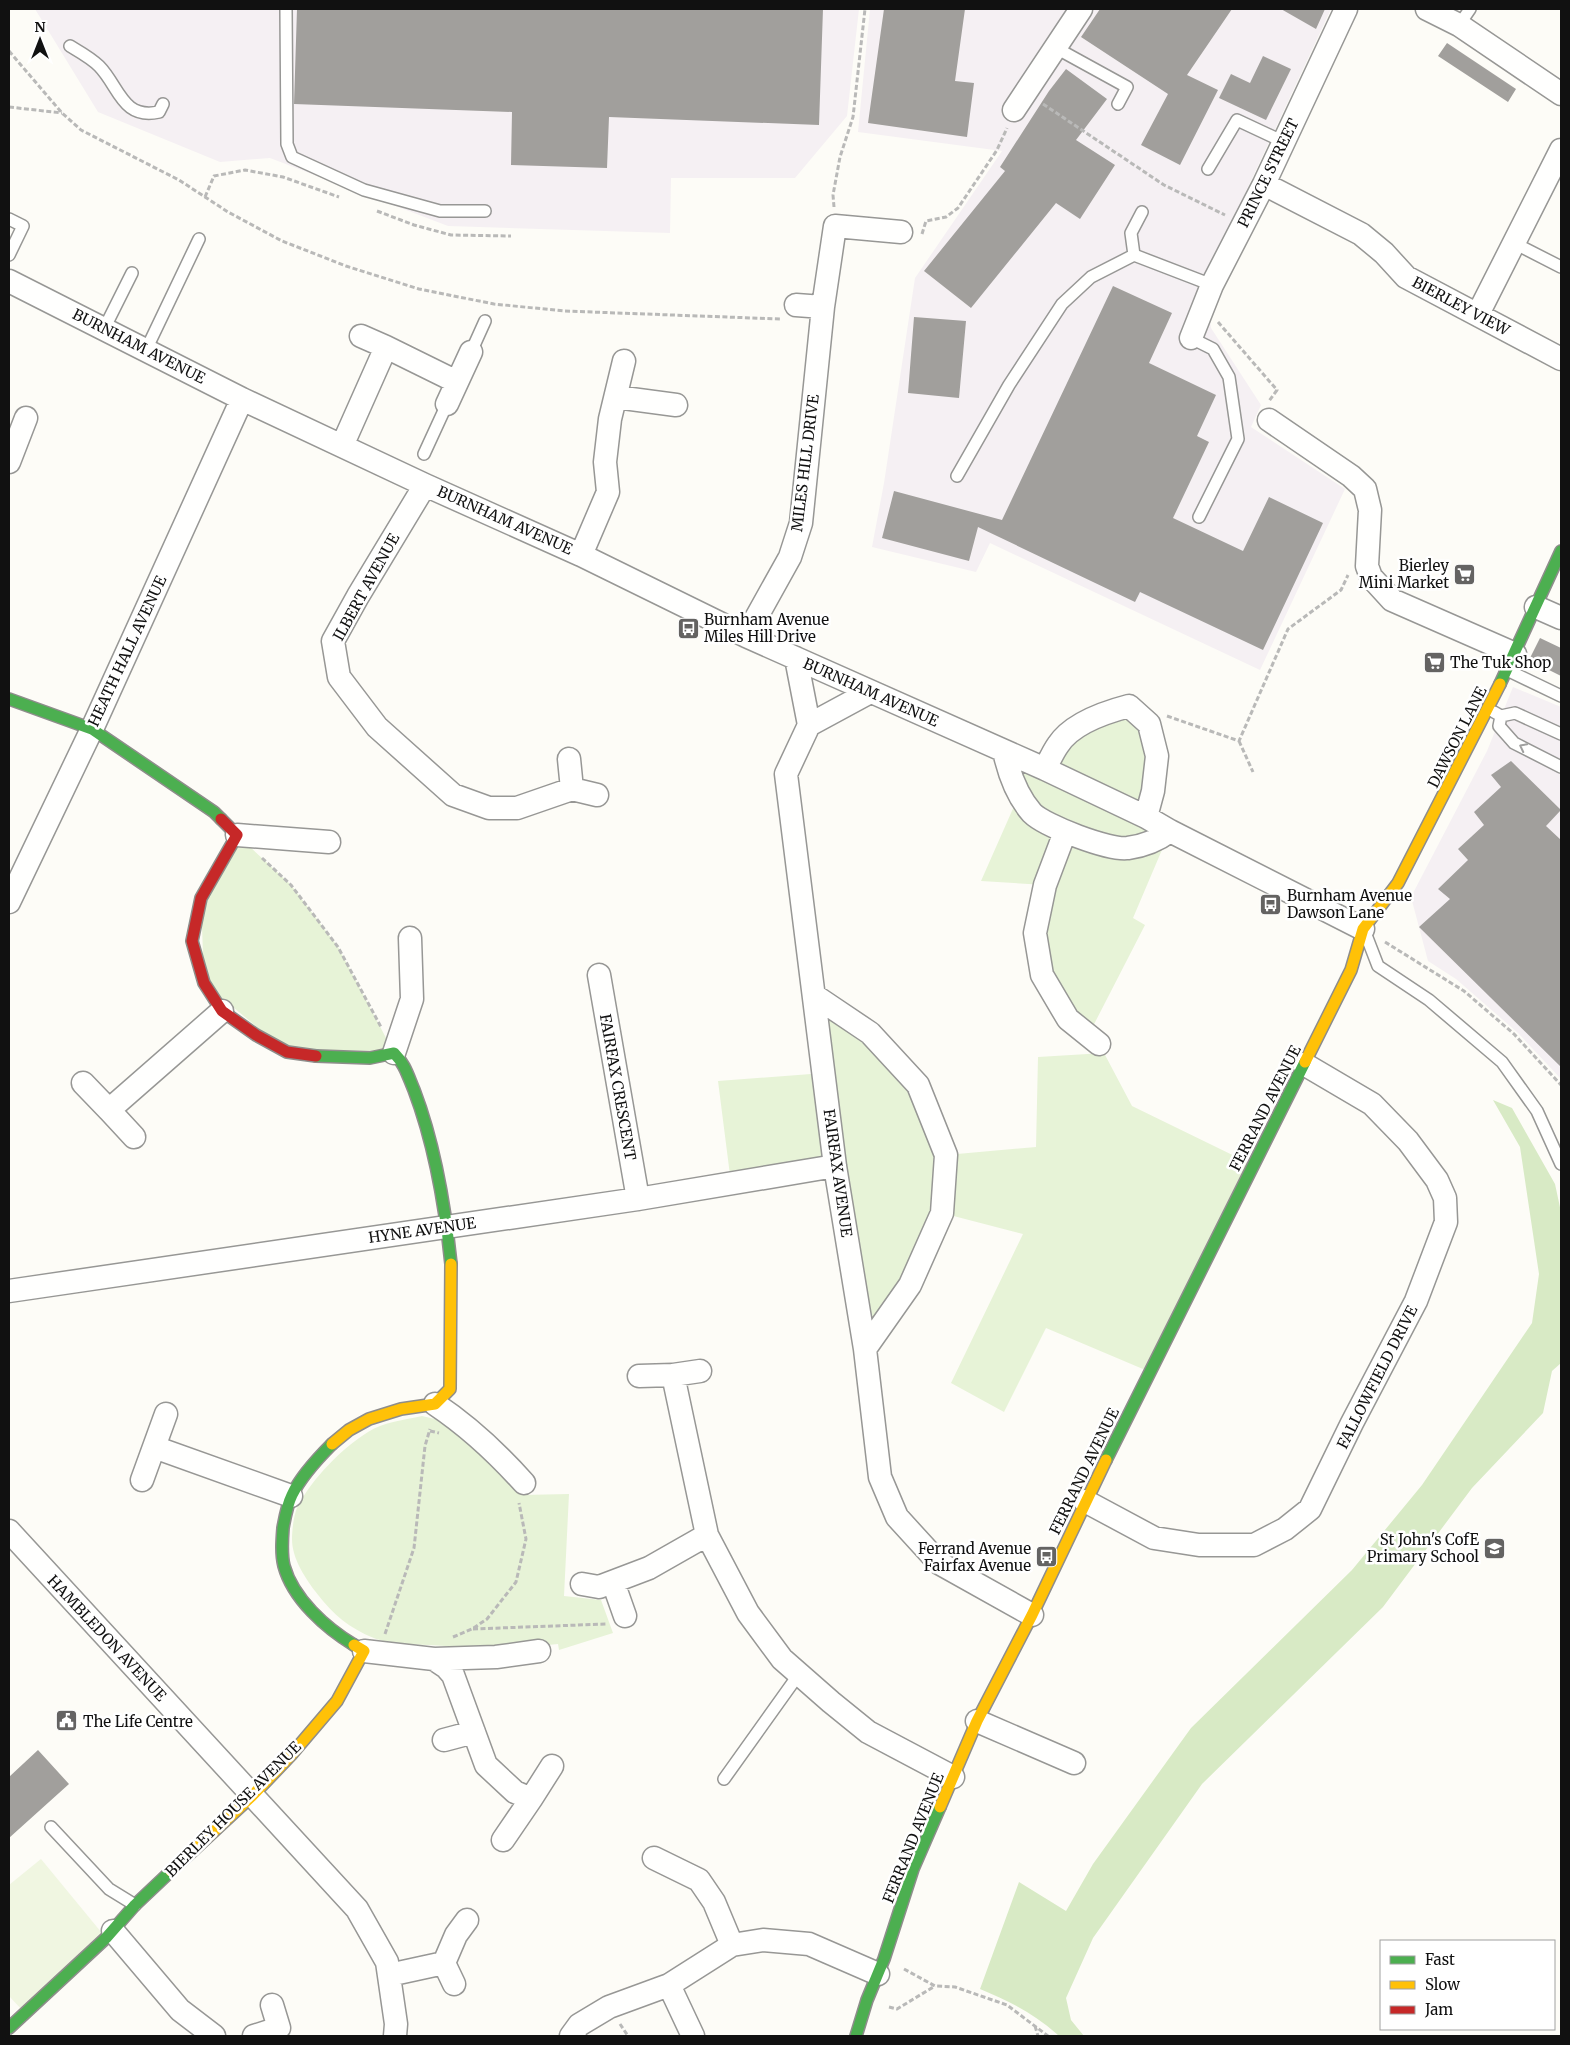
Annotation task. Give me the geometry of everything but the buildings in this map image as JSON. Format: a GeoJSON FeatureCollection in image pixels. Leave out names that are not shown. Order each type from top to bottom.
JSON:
{"type":"FeatureCollection","features":[{"type":"Feature","properties":{"kind":"street"},"geometry":{"type":"LineString","coordinates":[[1020,101],[1081,9]]}},
{"type":"Feature","properties":{"kind":"street","name":"PRINCE STREET"},"geometry":{"type":"LineString","coordinates":[[1191,338],[1212,285],[1264,184],[1346,9]]}},
{"type":"Feature","properties":{"kind":"street"},"geometry":{"type":"LineString","coordinates":[[1427,9],[1464,17],[1561,94]]}},
{"type":"Feature","properties":{"kind":"street"},"geometry":{"type":"LineString","coordinates":[[1478,314],[1514,243],[1554,183],[1561,150]]}},
{"type":"Feature","properties":{"kind":"street","name":"BIERLEY VIEW"},"geometry":{"type":"LineString","coordinates":[[1264,184],[1361,234],[1384,253],[1406,277],[1561,359]]}},
{"type":"Feature","properties":{"kind":"street"},"geometry":{"type":"LineString","coordinates":[[835,226],[900,232]]}},
{"type":"Feature","properties":{"kind":"street","name":"MILES HILL DRIVE"},"geometry":{"type":"LineString","coordinates":[[746,636],[790,557],[801,523],[823,307],[835,226]]}},
{"type":"Feature","properties":{"kind":"street","name":"BURNHAM AVENUE"},"geometry":{"type":"LineString","coordinates":[[9,281],[342,446],[581,555],[746,636],[1045,769],[1146,817],[1363,929]]}},
{"type":"Feature","properties":{"kind":"street"},"geometry":{"type":"LineString","coordinates":[[790,312],[823,307]]}},
{"type":"Feature","properties":{"kind":"street"},"geometry":{"type":"LineString","coordinates":[[361,336],[457,382]]}},
{"type":"Feature","properties":{"kind":"street"},"geometry":{"type":"LineString","coordinates":[[342,446],[386,347]]}},
{"type":"Feature","properties":{"kind":"street"},"geometry":{"type":"LineString","coordinates":[[447,404],[471,352]]}},
{"type":"Feature","properties":{"kind":"street"},"geometry":{"type":"LineString","coordinates":[[581,555],[608,492],[604,462],[624,361]]}},
{"type":"Feature","properties":{"kind":"street"},"geometry":{"type":"LineString","coordinates":[[616,397],[676,405]]}},
{"type":"Feature","properties":{"kind":"street","name":"HEATH HALL AVENUE"},"geometry":{"type":"LineString","coordinates":[[9,902],[92,729],[242,398]]}},
{"type":"Feature","properties":{"kind":"street"},"geometry":{"type":"LineString","coordinates":[[1268,420],[1351,476],[1365,489],[1370,510],[1368,566],[1372,577],[1392,600],[1511,662]]}},
{"type":"Feature","properties":{"kind":"street"},"geometry":{"type":"LineString","coordinates":[[9,462],[18,426]]}},
{"type":"Feature","properties":{"kind":"street","name":"ILBERT AVENUE"},"geometry":{"type":"LineString","coordinates":[[426,485],[333,641],[339,677],[377,727],[453,795],[489,808],[517,808],[572,789]]}},
{"type":"Feature","properties":{"kind":"street","name":"DAWSON LANE"},"geometry":{"type":"LineString","coordinates":[[1363,929],[1398,882],[1489,710],[1561,551]]}},
{"type":"Feature","properties":{"kind":"street"},"geometry":{"type":"LineString","coordinates":[[1536,607],[1561,618]]}},
{"type":"Feature","properties":{"kind":"street"},"geometry":{"type":"LineString","coordinates":[[796,658],[809,725],[870,692]]}},
{"type":"Feature","properties":{"kind":"street"},"geometry":{"type":"LineString","coordinates":[[9,699],[92,729],[214,812],[238,835],[329,842]]}},
{"type":"Feature","properties":{"kind":"street"},"geometry":{"type":"LineString","coordinates":[[1045,769],[1059,743],[1080,724],[1109,711],[1129,706],[1149,724],[1157,756],[1153,792],[1146,817]]}},
{"type":"Feature","properties":{"kind":"street","name":"FAIRFAX AVENUE"},"geometry":{"type":"LineString","coordinates":[[809,725],[786,774],[835,1166],[865,1349],[880,1477],[897,1517],[938,1563],[1032,1615]]}},
{"type":"Feature","properties":{"kind":"street"},"geometry":{"type":"LineString","coordinates":[[1004,751],[1007,766],[1019,795],[1034,815],[1065,832],[1096,842],[1126,848],[1158,840],[1170,831]]}},
{"type":"Feature","properties":{"kind":"street"},"geometry":{"type":"LineString","coordinates":[[569,759],[572,789],[597,795]]}},
{"type":"Feature","properties":{"kind":"street"},"geometry":{"type":"LineString","coordinates":[[1065,832],[1045,885],[1035,932],[1042,975],[1068,1019],[1099,1044]]}},
{"type":"Feature","properties":{"kind":"street"},"geometry":{"type":"LineString","coordinates":[[238,835],[201,898],[192,940],[204,984],[222,1011],[256,1035],[287,1052],[325,1057],[370,1058],[394,1053]]}},
{"type":"Feature","properties":{"kind":"street","name":"FERRAND AVENUE"},"geometry":{"type":"LineString","coordinates":[[856,2036],[914,1869],[977,1721],[1032,1615],[1085,1501],[1351,970],[1363,929]]}},
{"type":"Feature","properties":{"kind":"street"},"geometry":{"type":"LineString","coordinates":[[394,1053],[412,999],[410,938]]}},
{"type":"Feature","properties":{"kind":"street","name":"FAIRFAX CRESCENT"},"geometry":{"type":"LineString","coordinates":[[599,974],[638,1199]]}},
{"type":"Feature","properties":{"kind":"street"},"geometry":{"type":"LineString","coordinates":[[815,996],[870,1033],[918,1085],[946,1155],[942,1213],[910,1285],[865,1349]]}},
{"type":"Feature","properties":{"kind":"street"},"geometry":{"type":"LineString","coordinates":[[108,1110],[222,1011]]}},
{"type":"Feature","properties":{"kind":"street"},"geometry":{"type":"LineString","coordinates":[[394,1053],[403,1062],[427,1124],[447,1226],[452,1270],[450,1389],[435,1404]]}},
{"type":"Feature","properties":{"kind":"street","name":"FALLOWFIELD DRIVE"},"geometry":{"type":"LineString","coordinates":[[1085,1501],[1154,1538],[1199,1545],[1254,1545],[1285,1529],[1310,1509],[1352,1423],[1416,1301],[1446,1222],[1445,1198],[1437,1180],[1408,1140],[1372,1104],[1304,1064]]}},
{"type":"Feature","properties":{"kind":"street"},"geometry":{"type":"LineString","coordinates":[[82,1082],[134,1137]]}},
{"type":"Feature","properties":{"kind":"street","name":"HYNE AVENUE"},"geometry":{"type":"LineString","coordinates":[[9,1291],[638,1199],[835,1166]]}},
{"type":"Feature","properties":{"kind":"street"},"geometry":{"type":"LineString","coordinates":[[639,1376],[673,1376],[700,1371]]}},
{"type":"Feature","properties":{"kind":"street"},"geometry":{"type":"LineString","coordinates":[[673,1376],[707,1535],[748,1613],[782,1659],[868,1732],[953,1777]]}},
{"type":"Feature","properties":{"kind":"street"},"geometry":{"type":"LineString","coordinates":[[521,1490],[507,1464],[455,1417],[435,1404],[401,1407],[374,1416],[348,1430],[317,1462],[291,1496],[281,1539],[286,1572],[303,1600],[328,1627],[370,1652],[434,1660],[539,1651]]}},
{"type":"Feature","properties":{"kind":"street"},"geometry":{"type":"LineString","coordinates":[[142,1480],[166,1414]]}},
{"type":"Feature","properties":{"kind":"street"},"geometry":{"type":"LineString","coordinates":[[154,1447],[291,1496]]}},
{"type":"Feature","properties":{"kind":"street","name":"HAMBLEDON AVENUE"},"geometry":{"type":"LineString","coordinates":[[9,1531],[357,1909],[387,1962],[396,2036]]}},
{"type":"Feature","properties":{"kind":"street"},"geometry":{"type":"LineString","coordinates":[[582,1584],[599,1587],[649,1568],[707,1535]]}},
{"type":"Feature","properties":{"kind":"street"},"geometry":{"type":"LineString","coordinates":[[613,1582],[625,1616]]}},
{"type":"Feature","properties":{"kind":"street","name":"BIERLEY HOUSE AVENUE"},"geometry":{"type":"LineString","coordinates":[[9,2028],[112,1931],[135,1905],[252,1796],[291,1755],[337,1701],[370,1652]]}},
{"type":"Feature","properties":{"kind":"street"},"geometry":{"type":"LineString","coordinates":[[434,1660],[446,1667],[453,1675],[486,1765],[515,1792],[531,1799]]}},
{"type":"Feature","properties":{"kind":"street"},"geometry":{"type":"LineString","coordinates":[[977,1721],[1074,1763]]}},
{"type":"Feature","properties":{"kind":"street"},"geometry":{"type":"LineString","coordinates":[[444,1740],[474,1732]]}},
{"type":"Feature","properties":{"kind":"street"},"geometry":{"type":"LineString","coordinates":[[503,1840],[552,1766]]}},
{"type":"Feature","properties":{"kind":"street"},"geometry":{"type":"LineString","coordinates":[[654,1858],[699,1880],[714,1902],[732,1945]]}},
{"type":"Feature","properties":{"kind":"street"},"geometry":{"type":"LineString","coordinates":[[454,1984],[444,1963],[456,1935],[467,1920]]}},
{"type":"Feature","properties":{"kind":"street"},"geometry":{"type":"LineString","coordinates":[[112,1931],[180,2010],[214,2036]]}},
{"type":"Feature","properties":{"kind":"street"},"geometry":{"type":"LineString","coordinates":[[571,2036],[579,2026],[609,2007],[669,1985],[732,1945],[764,1940],[809,1944],[881,1966]]}},
{"type":"Feature","properties":{"kind":"street"},"geometry":{"type":"LineString","coordinates":[[389,1975],[444,1963]]}},
{"type":"Feature","properties":{"kind":"street"},"geometry":{"type":"LineString","coordinates":[[669,1985],[693,2036]]}},
{"type":"Feature","properties":{"kind":"street"},"geometry":{"type":"LineString","coordinates":[[254,2036],[279,2028],[272,2005]]}},
{"type":"Feature","properties":{"kind":"lane"},"geometry":{"type":"LineString","coordinates":[[286,9],[287,144],[292,157],[364,190],[440,211],[484,211]]}},
{"type":"Feature","properties":{"kind":"lane"},"geometry":{"type":"LineString","coordinates":[[70,46],[100,67],[126,106],[136,111],[151,114],[159,112],[163,104]]}},
{"type":"Feature","properties":{"kind":"lane"},"geometry":{"type":"LineString","coordinates":[[1056,48],[1126,87],[1118,104]]}},
{"type":"Feature","properties":{"kind":"lane"},"geometry":{"type":"LineString","coordinates":[[1208,169],[1237,120],[1284,142]]}},
{"type":"Feature","properties":{"kind":"lane"},"geometry":{"type":"LineString","coordinates":[[1134,255],[1130,234],[1142,212]]}},
{"type":"Feature","properties":{"kind":"lane"},"geometry":{"type":"LineString","coordinates":[[9,219],[23,226],[9,255]]}},
{"type":"Feature","properties":{"kind":"lane"},"geometry":{"type":"LineString","coordinates":[[146,350],[199,239]]}},
{"type":"Feature","properties":{"kind":"lane"},"geometry":{"type":"LineString","coordinates":[[1514,243],[1561,267]]}},
{"type":"Feature","properties":{"kind":"lane"},"geometry":{"type":"LineString","coordinates":[[957,476],[1009,385],[1062,304],[1091,277],[1134,255],[1212,285]]}},
{"type":"Feature","properties":{"kind":"lane"},"geometry":{"type":"LineString","coordinates":[[104,329],[132,273]]}},
{"type":"Feature","properties":{"kind":"lane"},"geometry":{"type":"LineString","coordinates":[[471,352],[485,321]]}},
{"type":"Feature","properties":{"kind":"lane"},"geometry":{"type":"LineString","coordinates":[[1191,338],[1212,349],[1229,377],[1238,439],[1199,518]]}},
{"type":"Feature","properties":{"kind":"lane"},"geometry":{"type":"LineString","coordinates":[[424,454],[447,404]]}},
{"type":"Feature","properties":{"kind":"lane"},"geometry":{"type":"LineString","coordinates":[[1511,662],[1561,696]]}},
{"type":"Feature","properties":{"kind":"lane"},"geometry":{"type":"LineString","coordinates":[[1489,710],[1501,716],[1515,713],[1561,734]]}},
{"type":"Feature","properties":{"kind":"lane"},"geometry":{"type":"LineString","coordinates":[[1501,716],[1499,726],[1514,743],[1561,767]]}},
{"type":"Feature","properties":{"kind":"lane"},"geometry":{"type":"LineString","coordinates":[[1363,929],[1378,966],[1429,1000],[1502,1062],[1537,1111],[1561,1164]]}},
{"type":"Feature","properties":{"kind":"lane"},"geometry":{"type":"LineString","coordinates":[[724,1779],[799,1674]]}},
{"type":"Feature","properties":{"kind":"lane"},"geometry":{"type":"LineString","coordinates":[[51,1827],[109,1889],[135,1905]]}},
{"type":"Feature","properties":{"kind":"path"},"geometry":{"type":"LineString","coordinates":[[835,226],[833,195],[840,157],[854,116],[864,9]]}},
{"type":"Feature","properties":{"kind":"path"},"geometry":{"type":"LineString","coordinates":[[9,51],[62,113],[81,130],[179,180],[228,212],[282,241],[346,266],[419,289],[494,304],[564,311],[790,312]]}},
{"type":"Feature","properties":{"kind":"path"},"geometry":{"type":"LineString","coordinates":[[900,232],[919,237],[924,232],[926,221],[946,216],[958,208],[997,150],[1020,101],[1164,185],[1244,223]]}},
{"type":"Feature","properties":{"kind":"path"},"geometry":{"type":"LineString","coordinates":[[9,107],[62,113]]}},
{"type":"Feature","properties":{"kind":"path"},"geometry":{"type":"LineString","coordinates":[[205,197],[214,176],[245,170],[283,177],[342,198]]}},
{"type":"Feature","properties":{"kind":"path"},"geometry":{"type":"LineString","coordinates":[[369,208],[414,225],[451,235],[510,236]]}},
{"type":"Feature","properties":{"kind":"path"},"geometry":{"type":"LineString","coordinates":[[1204,307],[1277,390],[1263,410],[1268,420]]}},
{"type":"Feature","properties":{"kind":"path"},"geometry":{"type":"LineString","coordinates":[[1239,741],[1288,629],[1342,590],[1348,574]]}},
{"type":"Feature","properties":{"kind":"path"},"geometry":{"type":"LineString","coordinates":[[1149,724],[1163,714],[1239,741],[1253,772]]}},
{"type":"Feature","properties":{"kind":"path"},"geometry":{"type":"LineString","coordinates":[[238,835],[291,885],[338,947],[394,1053]]}},
{"type":"Feature","properties":{"kind":"path"},"geometry":{"type":"LineString","coordinates":[[1363,929],[1464,992],[1514,1034],[1561,1085]]}},
{"type":"Feature","properties":{"kind":"path"},"geometry":{"type":"LineString","coordinates":[[370,1652],[414,1548],[425,1446],[435,1404]]}},
{"type":"Feature","properties":{"kind":"path"},"geometry":{"type":"LineString","coordinates":[[430,1431],[446,1434]]}},
{"type":"Feature","properties":{"kind":"path"},"geometry":{"type":"LineString","coordinates":[[434,1660],[440,1642],[472,1629],[487,1619],[516,1582],[526,1539],[521,1490]]}},
{"type":"Feature","properties":{"kind":"path"},"geometry":{"type":"LineString","coordinates":[[472,1629],[604,1625],[625,1616]]}},
{"type":"Feature","properties":{"kind":"path"},"geometry":{"type":"LineString","coordinates":[[881,1966],[935,1986],[955,1987],[1007,2005],[1048,2036]]}},
{"type":"Feature","properties":{"kind":"path"},"geometry":{"type":"LineString","coordinates":[[867,2000],[897,2009],[935,1986]]}},
{"type":"Feature","properties":{"kind":"path"},"geometry":{"type":"LineString","coordinates":[[1035,2026],[1038,2036]]}},
{"type":"Feature","properties":{"kind":"shaded area"},"geometry":{"type":"Polygon","coordinates":[[[35,9],[859,9],[847,116],[795,178],[671,178],[670,233],[448,226],[270,158],[220,162],[98,112],[35,9]]]}},
{"type":"Feature","properties":{"kind":"shaded area"},"geometry":{"type":"Polygon","coordinates":[[[870,9],[1331,9],[1204,282],[1211,328],[1261,405],[1251,427],[1345,489],[1260,670],[990,543],[976,572],[872,547],[884,483],[915,278],[1002,151],[858,132],[870,9]]]}},
{"type":"Feature","properties":{"kind":"shaded area"},"geometry":{"type":"Polygon","coordinates":[[[1513,687],[1561,707],[1561,1079],[1518,1033],[1456,979],[1428,961],[1411,897],[1487,751],[1513,687]]]}},
{"type":"Feature","properties":{"kind":"green space"},"geometry":{"type":"Polygon","coordinates":[[[1109,711],[1149,724],[1146,817],[1170,831],[1133,918],[1145,925],[1089,1034],[1042,975],[1045,885],[981,881],[1019,795],[1007,766],[1045,769],[1109,711]]]}},
{"type":"Feature","properties":{"kind":"green space"},"geometry":{"type":"Polygon","coordinates":[[[237,835],[291,885],[338,947],[394,1053],[287,1052],[204,983],[201,898],[237,835]]]}},
{"type":"Feature","properties":{"kind":"green space"},"geometry":{"type":"Polygon","coordinates":[[[815,996],[918,1085],[946,1155],[1036,1147],[1038,1057],[1104,1053],[1132,1106],[1253,1165],[1150,1372],[1046,1328],[1004,1412],[951,1383],[1023,1234],[942,1213],[865,1349],[835,1167],[731,1183],[718,1081],[824,1073],[815,996]]]}},
{"type":"Feature","properties":{"kind":"green space"},"geometry":{"type":"Polygon","coordinates":[[[1493,1100],[1512,1108],[1555,1184],[1561,1212],[1561,1363],[1552,1371],[1543,1413],[1472,1488],[1383,1607],[1202,1784],[1093,1938],[1066,1998],[1071,2020],[1084,2036],[1059,2036],[1041,2021],[1021,2009],[980,1989],[1019,1882],[1066,1911],[1093,1864],[1191,1728],[1352,1570],[1422,1485],[1532,1323],[1539,1274],[1520,1147],[1493,1100]]]}},
{"type":"Feature","properties":{"kind":"green space"},"geometry":{"type":"Polygon","coordinates":[[[422,1416],[439,1420],[504,1469],[522,1495],[569,1494],[564,1596],[601,1600],[613,1633],[559,1650],[558,1644],[493,1648],[399,1644],[376,1639],[360,1632],[339,1617],[327,1605],[307,1579],[294,1553],[292,1531],[298,1506],[319,1475],[338,1455],[358,1439],[381,1426],[422,1416]]]}},
{"type":"Feature","properties":{"kind":"green space"},"geometry":{"type":"Polygon","coordinates":[[[41,1859],[106,1938],[24,2012],[9,1996],[9,1885],[41,1859]]]}},
{"type":"Feature","properties":{"kind":"traffic: fast"},"geometry":{"type":"LineString","coordinates":[[1500,684],[1561,551]]}},
{"type":"Feature","properties":{"kind":"traffic: fast"},"geometry":{"type":"LineString","coordinates":[[9,699],[92,729],[214,812],[221,819]]}},
{"type":"Feature","properties":{"kind":"traffic: fast"},"geometry":{"type":"LineString","coordinates":[[316,1056],[370,1058],[394,1053],[401,1061],[414,1090],[428,1132],[446,1220],[451,1264]]}},
{"type":"Feature","properties":{"kind":"traffic: fast"},"geometry":{"type":"LineString","coordinates":[[1106,1460],[1305,1062]]}},
{"type":"Feature","properties":{"kind":"traffic: fast"},"geometry":{"type":"LineString","coordinates":[[332,1444],[305,1474],[290,1499],[283,1528],[282,1557],[288,1578],[303,1601],[322,1621],[354,1645]]}},
{"type":"Feature","properties":{"kind":"traffic: fast"},"geometry":{"type":"LineString","coordinates":[[856,2036],[867,2000],[884,1959],[913,1869],[940,1807]]}},
{"type":"Feature","properties":{"kind":"traffic: fast"},"geometry":{"type":"LineString","coordinates":[[9,2028],[106,1938],[135,1905],[171,1871]]}},
{"type":"Feature","properties":{"kind":"traffic: slow"},"geometry":{"type":"LineString","coordinates":[[1305,1062],[1351,970],[1363,929],[1398,883],[1500,684]]}},
{"type":"Feature","properties":{"kind":"traffic: slow"},"geometry":{"type":"LineString","coordinates":[[332,1444],[349,1430],[369,1419],[401,1409],[435,1404],[450,1389],[451,1264]]}},
{"type":"Feature","properties":{"kind":"traffic: slow"},"geometry":{"type":"LineString","coordinates":[[940,1807],[977,1721],[1032,1615],[1106,1460]]}},
{"type":"Feature","properties":{"kind":"traffic: slow"},"geometry":{"type":"LineString","coordinates":[[171,1871],[252,1796],[291,1755],[337,1701],[364,1651],[354,1645]]}},
{"type":"Feature","properties":{"kind":"traffic: jam"},"geometry":{"type":"LineString","coordinates":[[221,819],[237,835],[201,898],[192,941],[204,983],[222,1011],[256,1035],[287,1052],[316,1056]]}},
{"type":"Feature","properties":{"kind":"place","name":"Bierley Mini Market"},"geometry":{"type":"Point","coordinates":[1465,574]}},
{"type":"Feature","properties":{"kind":"place","name":"Burnham Avenue Miles Hill Drive"},"geometry":{"type":"Point","coordinates":[688,628]}},
{"type":"Feature","properties":{"kind":"place","name":"The Tuk Shop"},"geometry":{"type":"Point","coordinates":[1434,662]}},
{"type":"Feature","properties":{"kind":"place","name":"Burnham Avenue Dawson Lane"},"geometry":{"type":"Point","coordinates":[1271,904]}},
{"type":"Feature","properties":{"kind":"place","name":"St John's CofE Primary School"},"geometry":{"type":"Point","coordinates":[1495,1548]}},
{"type":"Feature","properties":{"kind":"place","name":"Ferrand Avenue Fairfax Avenue"},"geometry":{"type":"Point","coordinates":[1047,1557]}},
{"type":"Feature","properties":{"kind":"place","name":"The Life Centre"},"geometry":{"type":"Point","coordinates":[67,1721]}}]}
